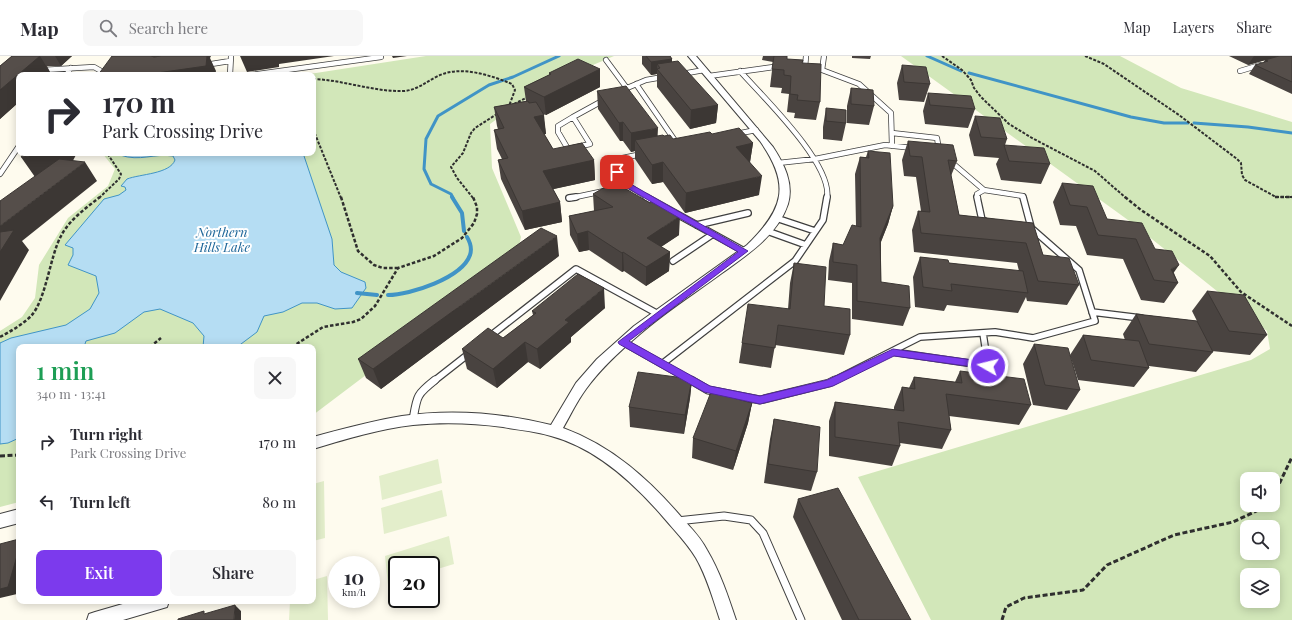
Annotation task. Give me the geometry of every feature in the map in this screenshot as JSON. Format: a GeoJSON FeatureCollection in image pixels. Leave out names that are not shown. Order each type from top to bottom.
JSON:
{"type":"FeatureCollection","features":[{"type":"Feature","properties":{"kind":"street"},"geometry":{"type":"LineString","coordinates":[[554,431],[582,386],[601,362],[658,314],[744,251],[767,231],[776,218],[783,202],[784,192],[782,173],[778,163],[763,138],[692,56]]}},
{"type":"Feature","properties":{"kind":"street"},"geometry":{"type":"LineString","coordinates":[[316,442],[386,424],[413,420],[468,418],[494,420],[554,431],[595,450],[617,464],[653,494],[696,545],[709,570],[728,620]]}},
{"type":"Feature","properties":{"kind":"street"},"geometry":{"type":"LineString","coordinates":[[0,521],[16,517]]}},
{"type":"Feature","properties":{"kind":"street"},"geometry":{"type":"LineString","coordinates":[[95,620],[151,604]]}},
{"type":"Feature","properties":{"kind":"lane"},"geometry":{"type":"LineString","coordinates":[[230,72],[231,56]]}},
{"type":"Feature","properties":{"kind":"lane"},"geometry":{"type":"LineString","coordinates":[[272,72],[381,57],[380,56]]}},
{"type":"Feature","properties":{"kind":"lane"},"geometry":{"type":"LineString","coordinates":[[805,68],[806,56]]}},
{"type":"Feature","properties":{"kind":"lane"},"geometry":{"type":"LineString","coordinates":[[822,70],[824,56]]}},
{"type":"Feature","properties":{"kind":"lane"},"geometry":{"type":"LineString","coordinates":[[606,60],[626,87]]}},
{"type":"Feature","properties":{"kind":"lane"},"geometry":{"type":"LineString","coordinates":[[200,66],[230,62]]}},
{"type":"Feature","properties":{"kind":"lane"},"geometry":{"type":"LineString","coordinates":[[1240,71],[1267,63]]}},
{"type":"Feature","properties":{"kind":"lane"},"geometry":{"type":"LineString","coordinates":[[675,75],[740,71],[783,66]]}},
{"type":"Feature","properties":{"kind":"lane"},"geometry":{"type":"LineString","coordinates":[[33,70],[94,67],[101,70],[100,72]]}},
{"type":"Feature","properties":{"kind":"lane"},"geometry":{"type":"LineString","coordinates":[[68,72],[71,68]]}},
{"type":"Feature","properties":{"kind":"lane"},"geometry":{"type":"LineString","coordinates":[[798,68],[822,70],[859,84],[891,113],[892,146]]}},
{"type":"Feature","properties":{"kind":"lane"},"geometry":{"type":"LineString","coordinates":[[662,364],[795,261],[824,220],[828,193],[822,172],[815,159],[807,146],[740,71]]}},
{"type":"Feature","properties":{"kind":"lane"},"geometry":{"type":"LineString","coordinates":[[613,95],[626,87],[668,76]]}},
{"type":"Feature","properties":{"kind":"lane"},"geometry":{"type":"LineString","coordinates":[[636,84],[679,146]]}},
{"type":"Feature","properties":{"kind":"lane"},"geometry":{"type":"LineString","coordinates":[[573,117],[590,144],[568,149],[558,132],[558,126],[573,117],[606,98]]}},
{"type":"Feature","properties":{"kind":"lane"},"geometry":{"type":"LineString","coordinates":[[733,135],[756,130]]}},
{"type":"Feature","properties":{"kind":"lane"},"geometry":{"type":"LineString","coordinates":[[892,133],[937,138],[939,151]]}},
{"type":"Feature","properties":{"kind":"lane"},"geometry":{"type":"LineString","coordinates":[[672,147],[687,144]]}},
{"type":"Feature","properties":{"kind":"lane"},"geometry":{"type":"LineString","coordinates":[[778,163],[815,159],[884,145],[916,148]]}},
{"type":"Feature","properties":{"kind":"lane"},"geometry":{"type":"LineString","coordinates":[[1,173],[16,150]]}},
{"type":"Feature","properties":{"kind":"lane"},"geometry":{"type":"LineString","coordinates":[[623,342],[708,390],[760,400],[829,384],[920,337],[995,332],[1033,338],[1095,321],[1079,270],[1031,227],[1023,196],[984,190],[939,151],[931,150]]}},
{"type":"Feature","properties":{"kind":"lane"},"geometry":{"type":"LineString","coordinates":[[651,152],[608,161],[626,184],[744,251]]}},
{"type":"Feature","properties":{"kind":"lane"},"geometry":{"type":"LineString","coordinates":[[619,187],[626,184]]}},
{"type":"Feature","properties":{"kind":"lane"},"geometry":{"type":"LineString","coordinates":[[569,198],[612,189]]}},
{"type":"Feature","properties":{"kind":"lane"},"geometry":{"type":"LineString","coordinates":[[984,190],[977,194],[982,220],[989,221]]}},
{"type":"Feature","properties":{"kind":"lane"},"geometry":{"type":"LineString","coordinates":[[697,225],[748,213]]}},
{"type":"Feature","properties":{"kind":"lane"},"geometry":{"type":"LineString","coordinates":[[776,218],[815,231]]}},
{"type":"Feature","properties":{"kind":"lane"},"geometry":{"type":"LineString","coordinates":[[1024,226],[1031,227]]}},
{"type":"Feature","properties":{"kind":"lane"},"geometry":{"type":"LineString","coordinates":[[767,231],[806,245]]}},
{"type":"Feature","properties":{"kind":"lane"},"geometry":{"type":"LineString","coordinates":[[673,261],[713,234]]}},
{"type":"Feature","properties":{"kind":"lane"},"geometry":{"type":"LineString","coordinates":[[482,343],[576,269],[658,314]]}},
{"type":"Feature","properties":{"kind":"lane"},"geometry":{"type":"LineString","coordinates":[[1092,312],[1146,318]]}},
{"type":"Feature","properties":{"kind":"lane"},"geometry":{"type":"LineString","coordinates":[[893,352],[988,366],[982,333]]}},
{"type":"Feature","properties":{"kind":"lane"},"geometry":{"type":"LineString","coordinates":[[413,420],[416,401],[420,392],[476,348]]}},
{"type":"Feature","properties":{"kind":"lane"},"geometry":{"type":"LineString","coordinates":[[676,521],[724,516],[751,520],[763,532],[801,620]]}},
{"type":"Feature","properties":{"kind":"path"},"geometry":{"type":"LineString","coordinates":[[942,56],[962,70],[971,80],[974,88],[981,97],[1009,124],[1032,138],[1095,171],[1141,210],[1210,256],[1241,292],[1292,326]]}},
{"type":"Feature","properties":{"kind":"path"},"geometry":{"type":"LineString","coordinates":[[1085,56],[1104,64],[1119,76],[1179,115],[1237,158],[1241,163],[1242,175],[1245,180],[1276,197],[1292,198]]}},
{"type":"Feature","properties":{"kind":"path"},"geometry":{"type":"LineString","coordinates":[[316,79],[326,79],[362,88],[405,91],[418,88],[443,74],[454,72],[480,73],[512,84],[515,90],[510,105]]}},
{"type":"Feature","properties":{"kind":"path"},"geometry":{"type":"LineString","coordinates":[[506,109],[510,105],[529,96]]}},
{"type":"Feature","properties":{"kind":"path"},"geometry":{"type":"LineString","coordinates":[[316,136],[338,188],[358,251],[374,266],[383,268],[398,268],[434,256],[471,230],[478,212],[474,199],[467,188],[455,175],[452,167],[463,152],[474,128],[499,113]]}},
{"type":"Feature","properties":{"kind":"path"},"geometry":{"type":"LineString","coordinates":[[0,337],[22,324],[32,315],[41,296],[60,236],[67,226],[119,179],[121,174],[109,156]]}},
{"type":"Feature","properties":{"kind":"path"},"geometry":{"type":"LineString","coordinates":[[296,344],[318,329],[328,325],[350,323],[360,320],[368,314],[377,303],[398,268]]}},
{"type":"Feature","properties":{"kind":"path"},"geometry":{"type":"LineString","coordinates":[[154,344],[161,338]]}},
{"type":"Feature","properties":{"kind":"path"},"geometry":{"type":"LineString","coordinates":[[0,456],[16,455]]}},
{"type":"Feature","properties":{"kind":"path"},"geometry":{"type":"LineString","coordinates":[[1280,483],[1292,458]]}},
{"type":"Feature","properties":{"kind":"path"},"geometry":{"type":"LineString","coordinates":[[1002,620],[1006,607],[1024,598],[1083,590],[1107,566],[1174,535],[1233,522],[1254,512]]}},
{"type":"Feature","properties":{"kind":"green space"},"geometry":{"type":"Polygon","coordinates":[[[426,56],[614,56],[593,65],[516,105],[490,124],[492,168],[521,237],[517,256],[497,276],[316,413],[316,344],[16,344],[16,503],[0,507],[0,331],[22,317],[35,298],[39,265],[68,218],[108,186],[115,169],[104,156],[316,156],[316,73],[426,56]]]}},
{"type":"Feature","properties":{"kind":"green space"},"geometry":{"type":"Polygon","coordinates":[[[901,56],[1120,56],[1181,88],[1292,122],[1292,620],[931,620],[858,477],[1251,360],[1270,349],[1267,331],[1128,220],[901,56]]]}},
{"type":"Feature","properties":{"kind":"green space"},"geometry":{"type":"Polygon","coordinates":[[[438,459],[442,483],[382,500],[379,476],[438,459]]]}},
{"type":"Feature","properties":{"kind":"green space"},"geometry":{"type":"Polygon","coordinates":[[[324,481],[325,538],[316,540],[316,483],[324,481]]]}},
{"type":"Feature","properties":{"kind":"green space"},"geometry":{"type":"Polygon","coordinates":[[[442,490],[447,516],[384,534],[381,508],[442,490]]]}},
{"type":"Feature","properties":{"kind":"green space"},"geometry":{"type":"Polygon","coordinates":[[[449,536],[454,564],[440,568],[440,556],[388,556],[388,585],[385,556],[449,536]]]}},
{"type":"Feature","properties":{"kind":"green space"},"geometry":{"type":"Polygon","coordinates":[[[327,576],[328,620],[289,620],[290,604],[316,604],[316,579],[327,576]]]}},
{"type":"Feature","properties":{"kind":"water","name":"Northern Hills Lake"},"geometry":{"type":"Polygon","coordinates":[[[124,156],[160,156],[141,158],[124,156]]]}},
{"type":"Feature","properties":{"kind":"water","name":"Northern Hills Lake"},"geometry":{"type":"Polygon","coordinates":[[[173,156],[304,156],[332,239],[334,265],[341,272],[365,282],[366,288],[352,308],[335,309],[317,303],[302,303],[283,312],[264,316],[257,332],[241,344],[203,344],[204,336],[193,323],[160,309],[144,312],[115,333],[86,341],[85,344],[16,344],[16,439],[8,443],[0,444],[0,343],[11,338],[66,325],[90,309],[99,293],[96,276],[68,265],[73,255],[73,248],[65,245],[104,199],[119,195],[126,190],[125,187],[121,186],[127,179],[161,171],[172,165],[175,160],[173,156]]]}},
{"type":"Feature","properties":{"kind":"building"},"geometry":{"type":"Polygon","coordinates":[[[12,56],[40,56],[21,72],[16,72],[16,76],[0,90],[0,66],[12,56]]]}},
{"type":"Feature","properties":{"kind":"building"},"geometry":{"type":"Polygon","coordinates":[[[112,56],[207,56],[206,66],[164,72],[100,72],[112,56]]]}},
{"type":"Feature","properties":{"kind":"building"},"geometry":{"type":"Polygon","coordinates":[[[646,56],[670,56],[672,59],[651,62],[646,56]]]}},
{"type":"Feature","properties":{"kind":"building"},"geometry":{"type":"Polygon","coordinates":[[[774,56],[787,56],[787,59],[803,60],[802,63],[821,64],[820,102],[797,100],[798,95],[790,94],[791,76],[784,75],[784,70],[772,69],[774,56]]]}},
{"type":"Feature","properties":{"kind":"building"},"geometry":{"type":"Polygon","coordinates":[[[1279,56],[1292,56],[1292,82],[1255,65],[1279,56]]]}},
{"type":"Feature","properties":{"kind":"building"},"geometry":{"type":"Polygon","coordinates":[[[578,59],[600,69],[544,97],[524,87],[551,74],[549,73],[578,59]]]}},
{"type":"Feature","properties":{"kind":"building"},"geometry":{"type":"Polygon","coordinates":[[[678,61],[718,105],[691,110],[657,69],[660,68],[657,64],[678,61]]]}},
{"type":"Feature","properties":{"kind":"building"},"geometry":{"type":"Polygon","coordinates":[[[902,65],[926,67],[930,84],[904,82],[902,65]]]}},
{"type":"Feature","properties":{"kind":"building"},"geometry":{"type":"Polygon","coordinates":[[[626,86],[658,128],[631,133],[623,122],[619,123],[597,91],[626,86]]]}},
{"type":"Feature","properties":{"kind":"building"},"geometry":{"type":"Polygon","coordinates":[[[851,88],[873,90],[874,106],[851,104],[851,88]]]}},
{"type":"Feature","properties":{"kind":"building"},"geometry":{"type":"Polygon","coordinates":[[[928,93],[971,96],[975,109],[930,105],[928,93]]]}},
{"type":"Feature","properties":{"kind":"building"},"geometry":{"type":"Polygon","coordinates":[[[528,101],[529,103],[536,102],[544,115],[534,117],[553,149],[582,143],[594,160],[543,171],[560,202],[522,211],[498,160],[508,158],[494,130],[504,128],[494,107],[528,101]]]}},
{"type":"Feature","properties":{"kind":"building"},"geometry":{"type":"Polygon","coordinates":[[[826,108],[846,110],[846,123],[826,121],[826,108]]]}},
{"type":"Feature","properties":{"kind":"building"},"geometry":{"type":"Polygon","coordinates":[[[975,116],[1000,118],[1007,139],[981,137],[975,116]]]}},
{"type":"Feature","properties":{"kind":"building"},"geometry":{"type":"Polygon","coordinates":[[[739,128],[753,143],[736,147],[762,176],[686,193],[663,162],[652,165],[635,140],[663,135],[670,135],[673,139],[710,132],[712,134],[739,128]]]}},
{"type":"Feature","properties":{"kind":"building"},"geometry":{"type":"Polygon","coordinates":[[[908,141],[953,145],[957,161],[948,160],[959,215],[1033,223],[1043,255],[1069,258],[1079,285],[1038,281],[1026,243],[921,233],[918,211],[930,212],[922,157],[910,156],[908,141]]]}},
{"type":"Feature","properties":{"kind":"building"},"geometry":{"type":"Polygon","coordinates":[[[1004,145],[1044,148],[1050,164],[1009,161],[1004,145]]]}},
{"type":"Feature","properties":{"kind":"building"},"geometry":{"type":"Polygon","coordinates":[[[868,151],[890,153],[893,206],[880,238],[881,282],[909,286],[910,308],[857,301],[857,265],[833,262],[833,243],[843,245],[852,225],[861,227],[860,157],[869,158],[868,151]]]}},
{"type":"Feature","properties":{"kind":"building"},"geometry":{"type":"Polygon","coordinates":[[[59,159],[85,162],[0,226],[0,201],[59,159]]]}},
{"type":"Feature","properties":{"kind":"building"},"geometry":{"type":"Polygon","coordinates":[[[614,182],[650,203],[653,201],[680,216],[647,238],[670,252],[646,267],[588,231],[577,234],[569,216],[613,207],[593,194],[614,182]]]}},
{"type":"Feature","properties":{"kind":"building"},"geometry":{"type":"Polygon","coordinates":[[[1062,183],[1093,186],[1107,219],[1142,223],[1155,249],[1172,251],[1179,265],[1171,269],[1178,283],[1154,280],[1136,239],[1098,235],[1087,207],[1070,205],[1062,183]]]}},
{"type":"Feature","properties":{"kind":"building"},"geometry":{"type":"Polygon","coordinates":[[[541,228],[557,236],[373,369],[358,359],[541,228]]]}},
{"type":"Feature","properties":{"kind":"building"},"geometry":{"type":"Polygon","coordinates":[[[14,230],[0,252],[0,232],[14,230]]]}},
{"type":"Feature","properties":{"kind":"building"},"geometry":{"type":"Polygon","coordinates":[[[920,257],[948,260],[949,263],[1023,271],[1028,293],[951,284],[952,291],[923,287],[920,257]]]}},
{"type":"Feature","properties":{"kind":"building"},"geometry":{"type":"Polygon","coordinates":[[[794,263],[826,267],[824,306],[850,309],[850,335],[778,325],[775,348],[742,343],[748,304],[790,309],[794,263]]]}},
{"type":"Feature","properties":{"kind":"building"},"geometry":{"type":"Polygon","coordinates":[[[578,274],[604,288],[565,320],[569,322],[537,349],[525,342],[493,369],[462,349],[488,328],[503,338],[536,313],[532,311],[578,274]]]}},
{"type":"Feature","properties":{"kind":"building"},"geometry":{"type":"Polygon","coordinates":[[[1207,291],[1244,295],[1267,335],[1229,331],[1207,291]]]}},
{"type":"Feature","properties":{"kind":"building"},"geometry":{"type":"Polygon","coordinates":[[[1136,314],[1197,321],[1213,352],[1149,344],[1136,314]]]}},
{"type":"Feature","properties":{"kind":"building"},"geometry":{"type":"Polygon","coordinates":[[[1083,335],[1139,341],[1149,368],[1091,360],[1083,335]]]}},
{"type":"Feature","properties":{"kind":"building"},"geometry":{"type":"Polygon","coordinates":[[[1034,344],[1068,348],[1080,390],[1045,385],[1034,344]]]}},
{"type":"Feature","properties":{"kind":"building"},"geometry":{"type":"Polygon","coordinates":[[[960,371],[1024,379],[1031,405],[946,394],[951,430],[898,422],[900,446],[835,437],[835,402],[904,411],[902,387],[915,389],[914,377],[962,383],[960,371]]]}},
{"type":"Feature","properties":{"kind":"building"},"geometry":{"type":"Polygon","coordinates":[[[638,372],[692,379],[685,415],[629,407],[638,372]]]}},
{"type":"Feature","properties":{"kind":"building"},"geometry":{"type":"Polygon","coordinates":[[[711,392],[752,403],[736,451],[693,438],[711,392]]]}},
{"type":"Feature","properties":{"kind":"building"},"geometry":{"type":"Polygon","coordinates":[[[774,419],[820,427],[817,472],[768,464],[774,419]]]}},
{"type":"Feature","properties":{"kind":"building"},"geometry":{"type":"Polygon","coordinates":[[[838,488],[911,620],[859,620],[798,499],[838,488]]]}},
{"type":"Feature","properties":{"kind":"building"},"geometry":{"type":"Polygon","coordinates":[[[16,540],[16,559],[8,587],[0,589],[0,544],[16,540]]]}},
{"type":"Feature","properties":{"kind":"building"},"geometry":{"type":"Polygon","coordinates":[[[235,605],[234,620],[178,620],[204,611],[204,614],[235,605]]]}},
{"type":"Feature","properties":{"kind":"waterway"},"geometry":{"type":"LineString","coordinates":[[453,198],[451,194],[431,184],[424,169],[426,139],[438,116],[489,85],[513,77],[559,56]]}},
{"type":"Feature","properties":{"kind":"waterway"},"geometry":{"type":"LineString","coordinates":[[927,56],[961,71]]}},
{"type":"Feature","properties":{"kind":"waterway"},"geometry":{"type":"LineString","coordinates":[[969,73],[1131,117],[1164,123],[1188,123]]}},
{"type":"Feature","properties":{"kind":"waterway"},"geometry":{"type":"LineString","coordinates":[[1194,123],[1248,127],[1292,133]]}},
{"type":"Feature","properties":{"kind":"waterway"},"geometry":{"type":"LineString","coordinates":[[452,197],[462,213],[464,231]]}},
{"type":"Feature","properties":{"kind":"waterway"},"geometry":{"type":"LineString","coordinates":[[388,295],[409,292],[434,284],[457,271],[470,255],[471,250],[467,237]]}},
{"type":"Feature","properties":{"kind":"waterway"},"geometry":{"type":"LineString","coordinates":[[357,293],[377,295]]}},
{"type":"Feature","properties":{"kind":"route"},"geometry":{"type":"LineString","coordinates":[[617,172],[631,188],[744,251],[638,329],[623,342],[708,390],[760,400],[829,384],[893,352],[988,366]]}}]}
